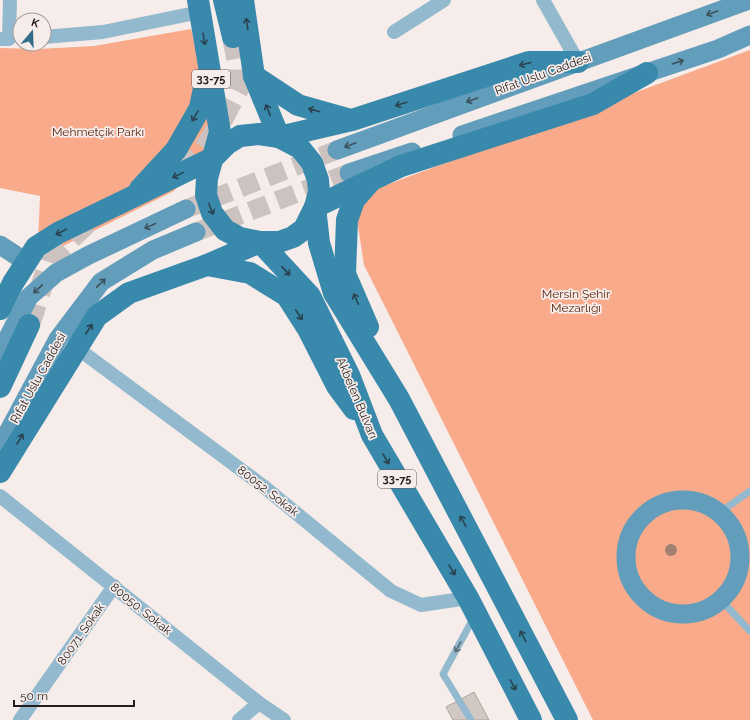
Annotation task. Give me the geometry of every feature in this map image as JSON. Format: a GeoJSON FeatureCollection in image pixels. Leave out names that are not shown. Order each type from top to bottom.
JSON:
{"type":"FeatureCollection","features":[{"type":"Feature","properties":{"kind":"main road"},"geometry":{"type":"LineString","coordinates":[[224,0],[233,37]]}},
{"type":"Feature","properties":{"kind":"main road"},"geometry":{"type":"LineString","coordinates":[[243,0],[254,76],[279,137],[352,120],[529,62],[578,62]]}},
{"type":"Feature","properties":{"kind":"main road","name":"Rifat Uslu Caddesi"},"geometry":{"type":"LineString","coordinates":[[337,150],[749,0]]}},
{"type":"Feature","properties":{"kind":"main road","name":"33-75"},"geometry":{"type":"LineString","coordinates":[[199,6],[220,132],[207,178],[206,195],[212,213],[225,230],[240,238],[260,242],[279,242],[293,237],[304,229],[317,200]]}},
{"type":"Feature","properties":{"kind":"main road"},"geometry":{"type":"LineString","coordinates":[[349,173],[718,49],[750,35]]}},
{"type":"Feature","properties":{"kind":"main road"},"geometry":{"type":"LineString","coordinates":[[133,198],[176,150],[200,108],[209,66]]}},
{"type":"Feature","properties":{"kind":"main road"},"geometry":{"type":"LineString","coordinates":[[317,200],[371,181],[401,166],[593,104],[647,72]]}},
{"type":"Feature","properties":{"kind":"main road"},"geometry":{"type":"LineString","coordinates":[[254,76],[298,105],[352,120]]}},
{"type":"Feature","properties":{"kind":"main road","name":"33-75"},"geometry":{"type":"LineString","coordinates":[[213,158],[227,144],[240,136],[259,134],[279,137],[300,148],[312,163],[318,180],[317,200],[319,243],[334,293],[399,399],[567,720]]}},
{"type":"Feature","properties":{"kind":"main road"},"geometry":{"type":"LineString","coordinates":[[0,309],[13,283],[36,247],[58,233],[213,158]]}},
{"type":"Feature","properties":{"kind":"main road","name":"33-75"},"geometry":{"type":"LineString","coordinates":[[371,181],[354,200],[347,220],[345,274],[399,399]]}},
{"type":"Feature","properties":{"kind":"main road"},"geometry":{"type":"LineString","coordinates":[[0,353],[29,297],[56,273],[89,255],[186,209]]}},
{"type":"Feature","properties":{"kind":"main road","name":"Rıfat Uslu Caddesi"},"geometry":{"type":"LineString","coordinates":[[0,447],[58,339],[101,282],[153,250],[196,232]]}},
{"type":"Feature","properties":{"kind":"main road"},"geometry":{"type":"LineString","coordinates":[[0,472],[97,316],[130,293],[207,265],[260,242]]}},
{"type":"Feature","properties":{"kind":"main road","name":"Akbelen Bulvarı"},"geometry":{"type":"LineString","coordinates":[[260,242],[310,296],[350,375],[372,435],[472,605],[532,720]]}},
{"type":"Feature","properties":{"kind":"main road"},"geometry":{"type":"LineString","coordinates":[[0,245],[26,262]]}},
{"type":"Feature","properties":{"kind":"main road","name":"33-75"},"geometry":{"type":"LineString","coordinates":[[207,265],[250,273],[287,296],[308,329],[337,386],[372,435]]}},
{"type":"Feature","properties":{"kind":"main road"},"geometry":{"type":"LineString","coordinates":[[0,387],[28,324]]}},
{"type":"Feature","properties":{"kind":"main road"},"geometry":{"type":"LineString","coordinates":[[682,500],[701,504],[719,513],[732,528],[739,546],[740,566],[734,584],[721,600],[706,610],[688,614],[670,613],[654,606],[640,595],[630,579],[626,562],[628,544],[635,527],[646,514],[662,504],[682,500]]}},
{"type":"Feature","properties":{"kind":"street"},"geometry":{"type":"LineString","coordinates":[[10,0],[10,39]]}},
{"type":"Feature","properties":{"kind":"street"},"geometry":{"type":"LineString","coordinates":[[394,32],[444,0]]}},
{"type":"Feature","properties":{"kind":"street"},"geometry":{"type":"LineString","coordinates":[[543,0],[578,62]]}},
{"type":"Feature","properties":{"kind":"street"},"geometry":{"type":"LineString","coordinates":[[52,36],[103,32],[199,6]]}},
{"type":"Feature","properties":{"kind":"street","name":"80052. Sokak"},"geometry":{"type":"LineString","coordinates":[[77,348],[264,486],[391,591],[421,605],[472,605]]}},
{"type":"Feature","properties":{"kind":"street","name":"80050. Sokak"},"geometry":{"type":"LineString","coordinates":[[0,496],[259,703],[284,720]]}},
{"type":"Feature","properties":{"kind":"street","name":"80071. Sokak"},"geometry":{"type":"LineString","coordinates":[[20,720],[114,586]]}},
{"type":"Feature","properties":{"kind":"street"},"geometry":{"type":"LineString","coordinates":[[239,720],[259,703]]}},
{"type":"Feature","properties":{"kind":"lane"},"geometry":{"type":"LineString","coordinates":[[719,513],[749,492]]}},
{"type":"Feature","properties":{"kind":"lane"},"geometry":{"type":"LineString","coordinates":[[721,600],[750,631]]}},
{"type":"Feature","properties":{"kind":"lane"},"geometry":{"type":"LineString","coordinates":[[471,720],[444,674],[472,605]]}},
{"type":"Feature","properties":{"kind":"green space","name":"Mehmetçik Parkı"},"geometry":{"type":"Polygon","coordinates":[[[191,29],[214,120],[202,155],[174,191],[61,247],[38,243],[40,196],[0,188],[0,48],[12,48],[12,52],[52,52],[52,48],[94,46],[191,29]]]}},
{"type":"Feature","properties":{"kind":"green space","name":"Mersin Şehir Mezarlığı"},"geometry":{"type":"Polygon","coordinates":[[[750,50],[750,720],[593,720],[364,265],[356,213],[370,191],[750,50]]]}},
{"type":"Feature","properties":{"kind":"building"},"geometry":{"type":"Polygon","coordinates":[[[474,692],[489,720],[453,720],[446,707],[474,692]]]}},
{"type":"Feature","properties":{"kind":"tunnel"},"geometry":{"type":"LineString","coordinates":[[180,170],[197,159],[215,133],[238,89],[238,62],[233,37]]}},
{"type":"Feature","properties":{"kind":"tunnel"},"geometry":{"type":"LineString","coordinates":[[186,209],[337,150]]}},
{"type":"Feature","properties":{"kind":"tunnel"},"geometry":{"type":"LineString","coordinates":[[196,232],[349,173]]}},
{"type":"Feature","properties":{"kind":"tunnel"},"geometry":{"type":"LineString","coordinates":[[29,325],[51,257],[90,220]]}}]}
